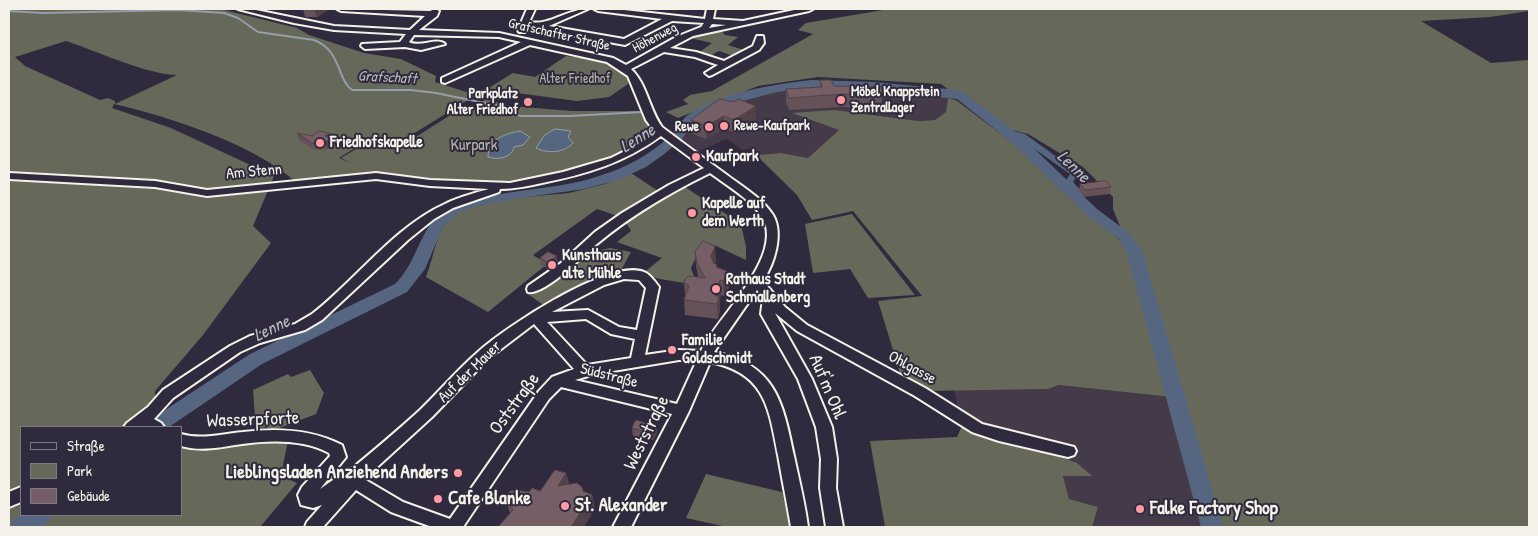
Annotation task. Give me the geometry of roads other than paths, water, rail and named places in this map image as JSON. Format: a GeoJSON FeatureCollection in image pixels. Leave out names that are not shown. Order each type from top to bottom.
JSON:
{"type":"FeatureCollection","features":[{"type":"Feature","properties":{"kind":"street","name":"Grafschafter Straße"},"geometry":{"type":"LineString","coordinates":[[242,9],[322,26],[412,32],[486,34],[518,39],[602,58],[626,68],[636,79],[655,126],[662,133]]}},
{"type":"Feature","properties":{"kind":"street"},"geometry":{"type":"LineString","coordinates":[[341,9],[435,11]]}},
{"type":"Feature","properties":{"kind":"street"},"geometry":{"type":"LineString","coordinates":[[518,39],[530,9]]}},
{"type":"Feature","properties":{"kind":"street"},"geometry":{"type":"LineString","coordinates":[[542,26],[584,9]]}},
{"type":"Feature","properties":{"kind":"street"},"geometry":{"type":"LineString","coordinates":[[598,9],[669,19],[742,23]]}},
{"type":"Feature","properties":{"kind":"street"},"geometry":{"type":"LineString","coordinates":[[709,22],[711,9]]}},
{"type":"Feature","properties":{"kind":"street"},"geometry":{"type":"LineString","coordinates":[[694,34],[809,9]]}},
{"type":"Feature","properties":{"kind":"street"},"geometry":{"type":"LineString","coordinates":[[406,44],[405,40],[412,32],[435,11]]}},
{"type":"Feature","properties":{"kind":"street"},"geometry":{"type":"LineString","coordinates":[[525,24],[623,42],[669,19]]}},
{"type":"Feature","properties":{"kind":"street","name":"Höhenweg"},"geometry":{"type":"LineString","coordinates":[[626,68],[694,34],[706,27],[709,22]]}},
{"type":"Feature","properties":{"kind":"street"},"geometry":{"type":"LineString","coordinates":[[709,73],[756,48],[760,43],[760,38]]}},
{"type":"Feature","properties":{"kind":"street"},"geometry":{"type":"LineString","coordinates":[[445,80],[529,42]]}},
{"type":"Feature","properties":{"kind":"street"},"geometry":{"type":"LineString","coordinates":[[365,46],[406,44],[422,47],[441,44]]}},
{"type":"Feature","properties":{"kind":"street"},"geometry":{"type":"LineString","coordinates":[[662,49],[696,55],[724,64]]}},
{"type":"Feature","properties":{"kind":"street","name":"Weststraße"},"geometry":{"type":"LineString","coordinates":[[622,527],[715,339],[764,270],[772,235],[770,222],[754,200],[662,133]]}},
{"type":"Feature","properties":{"kind":"street","name":"Am Stenn"},"geometry":{"type":"LineString","coordinates":[[145,424],[168,394],[235,350],[255,339],[300,327],[317,317],[398,242],[430,217],[454,203],[502,187],[542,181],[605,163],[634,151],[662,133]]}},
{"type":"Feature","properties":{"kind":"street"},"geometry":{"type":"LineString","coordinates":[[533,289],[560,271],[599,235],[626,215],[673,186],[712,168]]}},
{"type":"Feature","properties":{"kind":"street","name":"Am Stenn"},"geometry":{"type":"LineString","coordinates":[[9,176],[155,184],[207,193],[376,176],[430,184],[502,187]]}},
{"type":"Feature","properties":{"kind":"street","name":"Auf der Mauer"},"geometry":{"type":"LineString","coordinates":[[312,527],[353,479],[436,405],[488,350],[568,297],[614,277],[628,274],[640,275],[649,279],[653,287],[642,335]]}},
{"type":"Feature","properties":{"kind":"street","name":"Ohlgasse"},"geometry":{"type":"LineString","coordinates":[[756,282],[787,316],[808,332],[920,392],[977,428],[1068,451]]}},
{"type":"Feature","properties":{"kind":"street","name":"Auf'm Ohl"},"geometry":{"type":"LineString","coordinates":[[770,298],[768,314],[805,379],[824,427],[829,459],[828,488],[834,527]]}},
{"type":"Feature","properties":{"kind":"street"},"geometry":{"type":"LineString","coordinates":[[536,318],[588,314],[616,331],[642,335],[637,362]]}},
{"type":"Feature","properties":{"kind":"street"},"geometry":{"type":"LineString","coordinates":[[536,318],[586,372]]}},
{"type":"Feature","properties":{"kind":"street","name":"Oststraße"},"geometry":{"type":"LineString","coordinates":[[452,527],[544,395],[557,381],[586,372],[637,362],[680,356],[706,356],[731,362],[745,370],[763,385],[773,400],[800,527]]}},
{"type":"Feature","properties":{"kind":"street","name":"Südstraße"},"geometry":{"type":"LineString","coordinates":[[557,381],[681,411]]}},
{"type":"Feature","properties":{"kind":"street","name":"Wasserpforte"},"geometry":{"type":"LineString","coordinates":[[182,440],[208,443],[283,436],[326,444],[336,449],[338,457],[306,496],[310,502],[319,499],[347,478],[353,479]]}},
{"type":"Feature","properties":{"kind":"street"},"geometry":{"type":"LineString","coordinates":[[353,479],[397,507],[452,527]]}},
{"type":"Feature","properties":{"kind":"water"},"geometry":{"type":"Polygon","coordinates":[[[555,129],[571,131],[568,137],[573,143],[565,149],[556,152],[536,148],[544,136],[555,129]]]}},
{"type":"Feature","properties":{"kind":"water"},"geometry":{"type":"Polygon","coordinates":[[[520,131],[530,137],[523,145],[514,147],[508,156],[488,157],[491,146],[498,138],[520,131]]]}},
{"type":"Feature","properties":{"kind":"waterway","name":"Grafschaft"},"geometry":{"type":"LineString","coordinates":[[9,11],[43,13],[179,10],[224,13],[238,18],[258,32],[314,40],[323,45],[334,57],[347,85],[352,90],[411,90],[436,93],[504,107],[520,116],[570,116],[642,112]]}},
{"type":"Feature","properties":{"kind":"waterway","name":"Lenne"},"geometry":{"type":"LineString","coordinates":[[156,426],[256,359],[401,288],[417,269],[437,225],[444,216],[458,207],[514,195],[584,185],[613,177],[632,169],[658,152],[677,136],[688,121],[696,115],[743,96],[777,88],[812,84],[843,83],[873,85],[961,96],[1016,139],[1092,212],[1124,236],[1134,250],[1212,527]]}},
{"type":"Feature","properties":{"kind":"waterway","name":"Grafschaft"},"geometry":{"type":"LineString","coordinates":[[677,121],[685,122]]}},
{"type":"Feature","properties":{"kind":"waterway"},"geometry":{"type":"LineString","coordinates":[[1005,131],[1022,136],[1073,173],[1074,175],[1069,182],[1080,194],[1079,199]]}},
{"type":"Feature","properties":{"kind":"waterway","name":"Lenne"},"geometry":{"type":"LineString","coordinates":[[20,527],[40,516]]}},
{"type":"Feature","properties":{"kind":"place","name":"Möbel Knappstein Zentrallager"},"geometry":{"type":"Point","coordinates":[841,100]}},
{"type":"Feature","properties":{"kind":"place","name":"Parkplatz Alter Friedhof"},"geometry":{"type":"Point","coordinates":[528,102]}},
{"type":"Feature","properties":{"kind":"place","name":"Rewe-Kaufpark"},"geometry":{"type":"Point","coordinates":[724,126]}},
{"type":"Feature","properties":{"kind":"place","name":"Rewe"},"geometry":{"type":"Point","coordinates":[709,127]}},
{"type":"Feature","properties":{"kind":"place","name":"Friedhofskapelle"},"geometry":{"type":"Point","coordinates":[320,143]}},
{"type":"Feature","properties":{"kind":"place","name":"Kaufpark"},"geometry":{"type":"Point","coordinates":[696,157]}},
{"type":"Feature","properties":{"kind":"place","name":"Kapelle auf dem Werth"},"geometry":{"type":"Point","coordinates":[692,213]}},
{"type":"Feature","properties":{"kind":"place","name":"Kunsthaus alte Mühle"},"geometry":{"type":"Point","coordinates":[552,265]}},
{"type":"Feature","properties":{"kind":"place","name":"Rathaus Stadt Schmallenberg"},"geometry":{"type":"Point","coordinates":[716,289]}},
{"type":"Feature","properties":{"kind":"place","name":"Familie Goldschmidt"},"geometry":{"type":"Point","coordinates":[672,350]}},
{"type":"Feature","properties":{"kind":"place","name":"Lieblingsladen Anziehend Anders"},"geometry":{"type":"Point","coordinates":[458,473]}},
{"type":"Feature","properties":{"kind":"place","name":"Cafe Blanke"},"geometry":{"type":"Point","coordinates":[438,499]}},
{"type":"Feature","properties":{"kind":"place","name":"St. Alexander"},"geometry":{"type":"Point","coordinates":[565,506]}},
{"type":"Feature","properties":{"kind":"place","name":"Falke Factory Shop"},"geometry":{"type":"Point","coordinates":[1140,509]}},
{"type":"Feature","properties":{"kind":"park label","name":"Alter Friedhof"},"geometry":{"type":"Point","coordinates":[575,79]}},
{"type":"Feature","properties":{"kind":"park label","name":"Kurpark"},"geometry":{"type":"Point","coordinates":[474,146]}}]}
